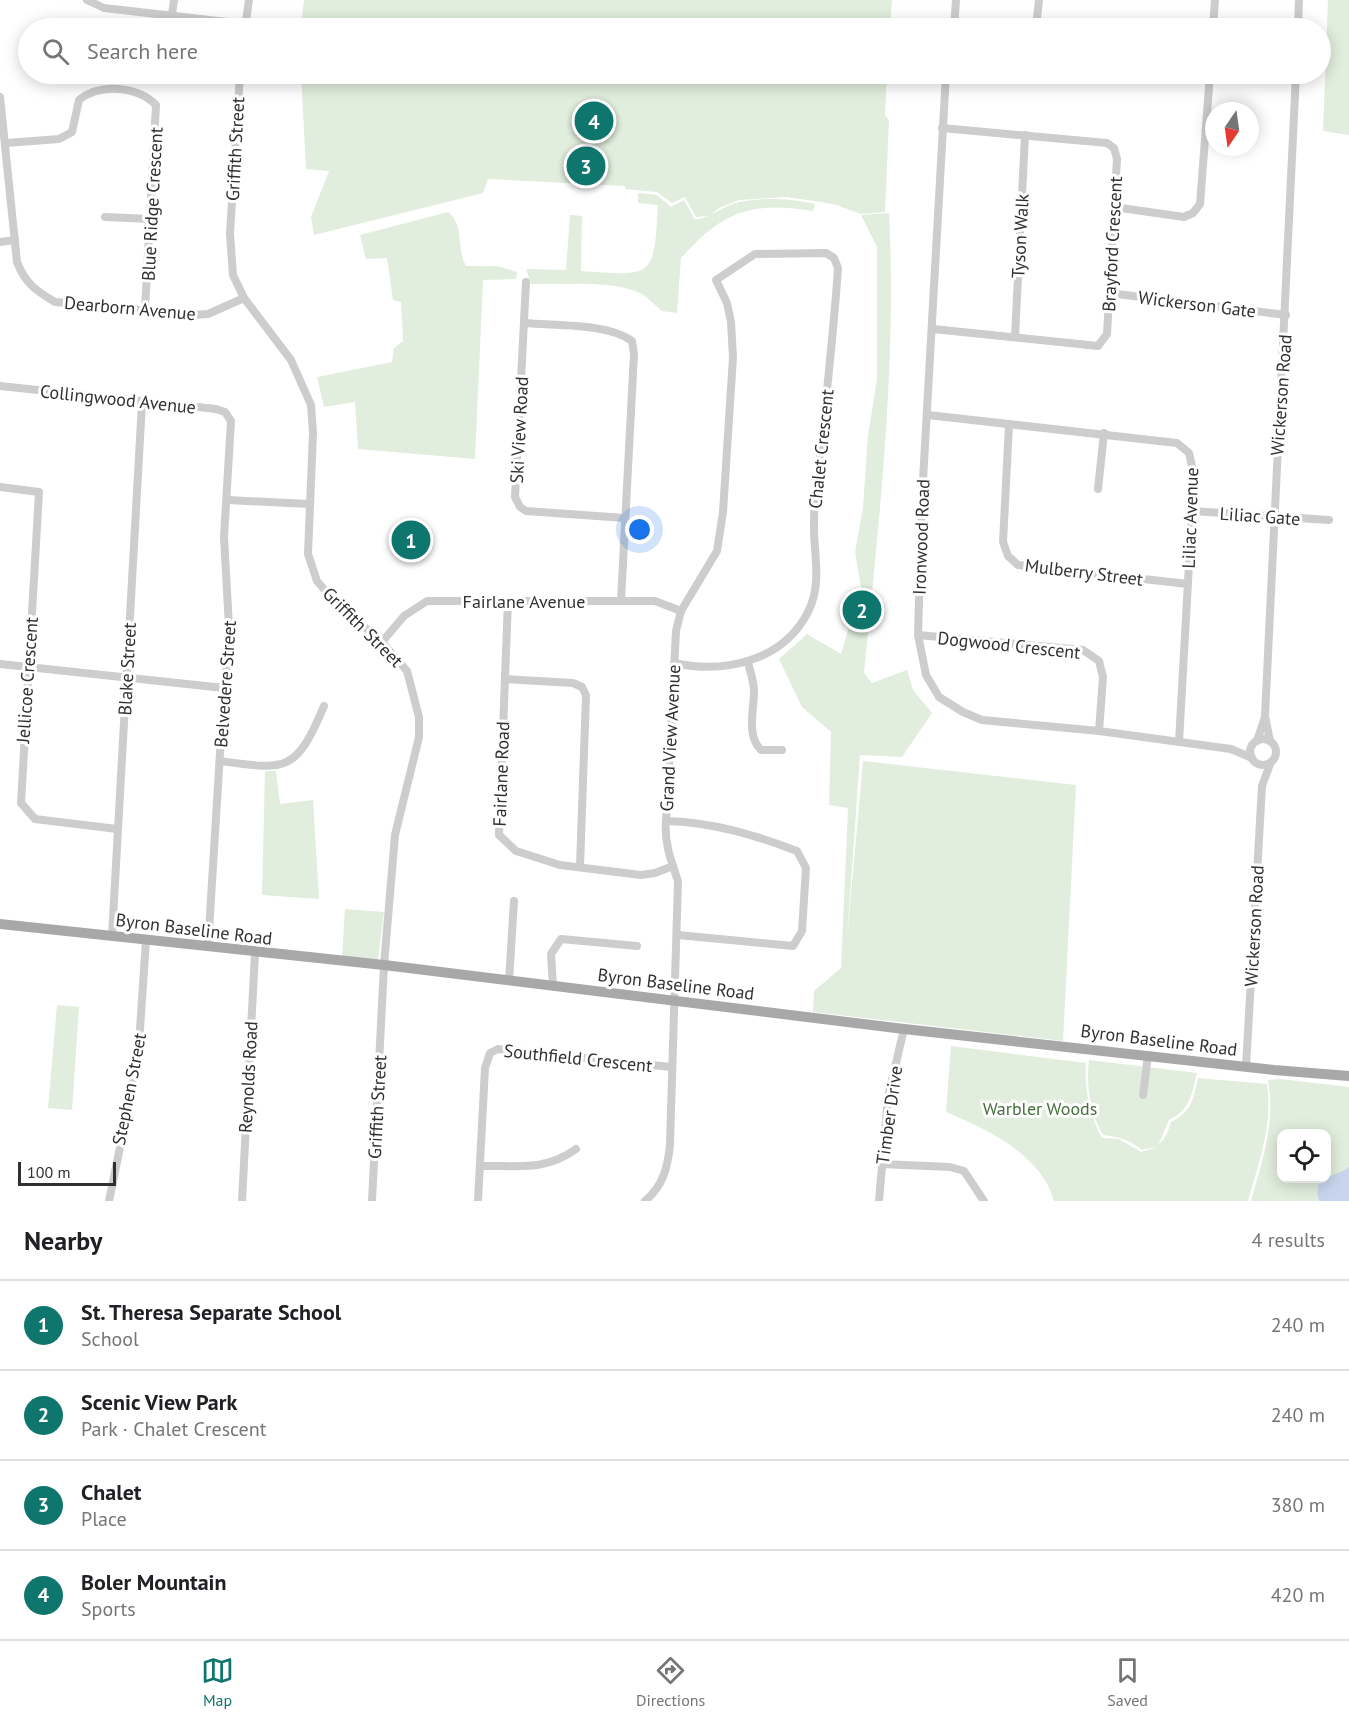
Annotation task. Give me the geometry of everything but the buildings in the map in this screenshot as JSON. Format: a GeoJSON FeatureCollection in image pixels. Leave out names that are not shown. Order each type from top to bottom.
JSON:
{"type":"FeatureCollection","features":[{"type":"Feature","properties":{"kind":"main road","name":"Byron Baseline Road"},"geometry":{"type":"LineString","coordinates":[[0,924],[384,965],[904,1029],[1246,1067],[1349,1076]]}},
{"type":"Feature","properties":{"kind":"street"},"geometry":{"type":"LineString","coordinates":[[87,0],[104,8],[196,18]]}},
{"type":"Feature","properties":{"kind":"street"},"geometry":{"type":"LineString","coordinates":[[172,14],[174,0]]}},
{"type":"Feature","properties":{"kind":"street"},"geometry":{"type":"LineString","coordinates":[[246,18],[249,0]]}},
{"type":"Feature","properties":{"kind":"street"},"geometry":{"type":"LineString","coordinates":[[955,18],[956,0]]}},
{"type":"Feature","properties":{"kind":"street"},"geometry":{"type":"LineString","coordinates":[[1037,18],[1039,0]]}},
{"type":"Feature","properties":{"kind":"street"},"geometry":{"type":"LineString","coordinates":[[1214,18],[1215,0]]}},
{"type":"Feature","properties":{"kind":"street"},"geometry":{"type":"LineString","coordinates":[[1298,18],[1299,0]]}},
{"type":"Feature","properties":{"kind":"street","name":"Griffith Street"},"geometry":{"type":"LineString","coordinates":[[239,84],[230,234],[233,275],[244,298],[291,360],[311,405],[314,433],[308,554],[317,581],[335,602],[382,642],[407,671],[419,717],[418,737],[395,835],[384,965],[372,1201]]}},
{"type":"Feature","properties":{"kind":"street","name":"Ironwood Road"},"geometry":{"type":"LineString","coordinates":[[945,84],[922,498],[918,635],[926,675],[939,697],[963,712],[982,720],[1099,731],[1231,749],[1254,761],[1270,764]]}},
{"type":"Feature","properties":{"kind":"street"},"geometry":{"type":"LineString","coordinates":[[1114,207],[1184,217],[1193,213],[1200,204],[1209,84]]}},
{"type":"Feature","properties":{"kind":"street","name":"Wickerson Road"},"geometry":{"type":"LineString","coordinates":[[1246,1067],[1262,786],[1276,753],[1270,741],[1265,716],[1296,84]]}},
{"type":"Feature","properties":{"kind":"street","name":"Blue Ridge Crescent"},"geometry":{"type":"LineString","coordinates":[[6,143],[59,139],[72,132],[79,100],[88,93],[98,90],[140,92],[156,105],[146,309]]}},
{"type":"Feature","properties":{"kind":"street","name":"Dearborn Avenue"},"geometry":{"type":"LineString","coordinates":[[0,97],[17,262],[23,278],[35,290],[55,302],[208,314],[244,298]]}},
{"type":"Feature","properties":{"kind":"street","name":"Brayford Crescent"},"geometry":{"type":"LineString","coordinates":[[933,329],[1098,346],[1107,334],[1117,159],[1113,148],[1107,143],[942,128]]}},
{"type":"Feature","properties":{"kind":"street","name":"Tyson Walk"},"geometry":{"type":"LineString","coordinates":[[1015,337],[1025,135]]}},
{"type":"Feature","properties":{"kind":"street"},"geometry":{"type":"LineString","coordinates":[[105,217],[151,219]]}},
{"type":"Feature","properties":{"kind":"street"},"geometry":{"type":"LineString","coordinates":[[0,242],[15,240]]}},
{"type":"Feature","properties":{"kind":"street","name":"Chalet Crescent"},"geometry":{"type":"LineString","coordinates":[[674,663],[719,666],[748,662],[771,653],[790,638],[808,611],[816,588],[818,572],[814,523],[838,268],[834,258],[826,253],[766,253],[755,255],[716,280]]}},
{"type":"Feature","properties":{"kind":"street","name":"Grand View Avenue"},"geometry":{"type":"LineString","coordinates":[[645,1201],[658,1188],[668,1163],[678,935],[678,881],[667,848],[666,821],[674,663],[681,611],[717,551],[723,512],[733,357],[731,322],[727,303],[716,280]]}},
{"type":"Feature","properties":{"kind":"street","name":"Ski View Road"},"geometry":{"type":"LineString","coordinates":[[526,282],[515,497],[520,507],[526,511],[625,518]]}},
{"type":"Feature","properties":{"kind":"street","name":"Wickerson Gate"},"geometry":{"type":"LineString","coordinates":[[1109,293],[1286,315]]}},
{"type":"Feature","properties":{"kind":"street"},"geometry":{"type":"LineString","coordinates":[[525,323],[606,330],[621,333],[632,341],[634,354],[621,601]]}},
{"type":"Feature","properties":{"kind":"street","name":"Collingwood Avenue"},"geometry":{"type":"LineString","coordinates":[[0,386],[216,409],[225,412],[231,422]]}},
{"type":"Feature","properties":{"kind":"street","name":"Blake Street"},"geometry":{"type":"LineString","coordinates":[[112,936],[142,402]]}},
{"type":"Feature","properties":{"kind":"street","name":"Liliac Avenue"},"geometry":{"type":"LineString","coordinates":[[928,415],[1104,433],[1177,443],[1184,447],[1193,462],[1179,742]]}},
{"type":"Feature","properties":{"kind":"street","name":"Belvedere Street"},"geometry":{"type":"LineString","coordinates":[[208,947],[224,688],[230,645],[225,567],[231,422]]}},
{"type":"Feature","properties":{"kind":"street","name":"Mulberry Street"},"geometry":{"type":"LineString","coordinates":[[1009,425],[1004,542],[1008,556],[1018,565],[1188,584]]}},
{"type":"Feature","properties":{"kind":"street"},"geometry":{"type":"LineString","coordinates":[[1098,489],[1104,433]]}},
{"type":"Feature","properties":{"kind":"street","name":"Jellicoe Crescent"},"geometry":{"type":"LineString","coordinates":[[0,487],[39,492],[21,803],[35,819],[117,828]]}},
{"type":"Feature","properties":{"kind":"street"},"geometry":{"type":"LineString","coordinates":[[228,500],[309,504]]}},
{"type":"Feature","properties":{"kind":"street","name":"Liliac Gate"},"geometry":{"type":"LineString","coordinates":[[1192,512],[1329,520]]}},
{"type":"Feature","properties":{"kind":"street","name":"Fairlane Road"},"geometry":{"type":"LineString","coordinates":[[508,600],[499,835],[516,851],[560,865],[641,874],[656,873],[673,866]]}},
{"type":"Feature","properties":{"kind":"street","name":"Fairlane Avenue"},"geometry":{"type":"LineString","coordinates":[[382,642],[404,616],[427,601],[655,601],[681,611]]}},
{"type":"Feature","properties":{"kind":"street","name":"Dogwood Crescent"},"geometry":{"type":"LineString","coordinates":[[918,635],[1083,650],[1099,661],[1103,677],[1099,731]]}},
{"type":"Feature","properties":{"kind":"street"},"geometry":{"type":"LineString","coordinates":[[748,662],[754,692],[752,724],[755,744],[761,750],[782,750]]}},
{"type":"Feature","properties":{"kind":"street"},"geometry":{"type":"LineString","coordinates":[[0,664],[224,688]]}},
{"type":"Feature","properties":{"kind":"street"},"geometry":{"type":"LineString","coordinates":[[505,679],[573,683],[582,687],[586,694],[580,867]]}},
{"type":"Feature","properties":{"kind":"street"},"geometry":{"type":"LineString","coordinates":[[220,760],[279,766],[294,758],[310,735],[324,706]]}},
{"type":"Feature","properties":{"kind":"street","name":"Wickerson Road"},"geometry":{"type":"LineString","coordinates":[[1262,786],[1254,761],[1255,743],[1265,716]]}},
{"type":"Feature","properties":{"kind":"street","name":"Ironwood Road"},"geometry":{"type":"LineString","coordinates":[[1231,749],[1270,741]]}},
{"type":"Feature","properties":{"kind":"street"},"geometry":{"type":"LineString","coordinates":[[666,821],[716,825],[786,846],[797,851],[806,868],[802,931],[793,946],[678,935]]}},
{"type":"Feature","properties":{"kind":"street"},"geometry":{"type":"LineString","coordinates":[[509,981],[514,901]]}},
{"type":"Feature","properties":{"kind":"street"},"geometry":{"type":"LineString","coordinates":[[553,986],[551,954],[561,939],[637,946]]}},
{"type":"Feature","properties":{"kind":"street","name":"Stephen Street"},"geometry":{"type":"LineString","coordinates":[[109,1201],[138,1059],[146,940]]}},
{"type":"Feature","properties":{"kind":"street","name":"Reynolds Road"},"geometry":{"type":"LineString","coordinates":[[242,1201],[255,953]]}},
{"type":"Feature","properties":{"kind":"street","name":"Timber Drive"},"geometry":{"type":"LineString","coordinates":[[879,1201],[888,1097],[904,1029]]}},
{"type":"Feature","properties":{"kind":"street","name":"Southfield Crescent"},"geometry":{"type":"LineString","coordinates":[[478,1201],[485,1068],[489,1053],[498,1048],[671,1067]]}},
{"type":"Feature","properties":{"kind":"street"},"geometry":{"type":"LineString","coordinates":[[1143,1095],[1148,1055]]}},
{"type":"Feature","properties":{"kind":"street"},"geometry":{"type":"LineString","coordinates":[[481,1166],[536,1167],[563,1158],[576,1149]]}},
{"type":"Feature","properties":{"kind":"street"},"geometry":{"type":"LineString","coordinates":[[881,1164],[950,1167],[964,1171],[984,1201]]}},
{"type":"Feature","properties":{"kind":"green space"},"geometry":{"type":"Polygon","coordinates":[[[304,0],[892,0],[891,18],[302,18],[304,0]]]}},
{"type":"Feature","properties":{"kind":"green space"},"geometry":{"type":"Polygon","coordinates":[[[1328,0],[1349,0],[1349,135],[1323,131],[1325,84],[1331,84],[1331,18],[1327,18],[1328,0]]]}},
{"type":"Feature","properties":{"kind":"green space"},"geometry":{"type":"Polygon","coordinates":[[[302,84],[887,84],[885,115],[889,120],[885,212],[861,214],[833,204],[787,197],[739,200],[719,208],[709,216],[696,217],[685,197],[672,203],[657,192],[625,189],[625,186],[488,179],[483,193],[314,235],[311,217],[329,171],[306,169],[302,84]]]}},
{"type":"Feature","properties":{"kind":"green space"},"geometry":{"type":"Polygon","coordinates":[[[638,193],[657,195],[671,207],[684,200],[695,220],[748,200],[777,199],[815,204],[813,211],[791,208],[755,209],[740,213],[711,229],[681,258],[677,313],[662,311],[635,291],[610,285],[531,284],[526,269],[566,270],[570,215],[582,216],[581,271],[623,273],[636,272],[645,268],[651,260],[654,247],[658,205],[638,203],[638,193]]]}},
{"type":"Feature","properties":{"kind":"green space"},"geometry":{"type":"Polygon","coordinates":[[[448,212],[457,223],[461,252],[466,266],[497,266],[517,272],[516,279],[483,280],[475,459],[358,449],[355,402],[324,407],[317,377],[392,362],[394,348],[403,341],[401,302],[393,300],[387,258],[366,259],[360,235],[448,212]]]}},
{"type":"Feature","properties":{"kind":"green space"},"geometry":{"type":"Polygon","coordinates":[[[889,213],[891,328],[889,385],[881,501],[864,673],[872,683],[907,670],[913,690],[932,713],[902,757],[860,755],[847,939],[863,761],[1076,785],[1063,1041],[813,1012],[814,991],[841,968],[848,808],[829,805],[831,732],[802,707],[779,659],[807,634],[841,654],[861,587],[855,552],[863,508],[868,435],[877,379],[877,247],[861,215],[889,213]]]}},
{"type":"Feature","properties":{"kind":"green space"},"geometry":{"type":"Polygon","coordinates":[[[265,771],[276,771],[280,804],[313,800],[319,899],[262,895],[265,771]]]}},
{"type":"Feature","properties":{"kind":"green space"},"geometry":{"type":"Polygon","coordinates":[[[345,909],[384,912],[378,959],[342,957],[345,909]]]}},
{"type":"Feature","properties":{"kind":"green space"},"geometry":{"type":"Polygon","coordinates":[[[57,1005],[79,1007],[72,1110],[48,1108],[57,1005]]]}},
{"type":"Feature","properties":{"kind":"green space","name":"Warbler Woods"},"geometry":{"type":"Polygon","coordinates":[[[951,1046],[1086,1063],[1089,1102],[1102,1138],[1119,1139],[1141,1152],[1158,1145],[1167,1134],[1171,1122],[1187,1109],[1193,1099],[1198,1078],[1267,1084],[1267,1129],[1248,1201],[1054,1201],[1048,1185],[1025,1157],[995,1136],[946,1112],[951,1046]]]}},
{"type":"Feature","properties":{"kind":"green space"},"geometry":{"type":"Polygon","coordinates":[[[1089,1060],[1197,1073],[1189,1101],[1182,1111],[1169,1120],[1158,1146],[1142,1150],[1124,1140],[1103,1135],[1090,1099],[1089,1060]]]}},
{"type":"Feature","properties":{"kind":"green space"},"geometry":{"type":"Polygon","coordinates":[[[1280,1079],[1349,1087],[1349,1201],[1251,1201],[1269,1126],[1268,1080],[1280,1079]]]}},
{"type":"Feature","properties":{"kind":"water"},"geometry":{"type":"Polygon","coordinates":[[[1349,1167],[1349,1201],[1319,1201],[1317,1192],[1320,1183],[1331,1183],[1331,1176],[1349,1167]]]}},
{"type":"Feature","properties":{"kind":"place","name":"Boler Mountain"},"geometry":{"type":"Point","coordinates":[594,121]}},
{"type":"Feature","properties":{"kind":"place","name":"Chalet"},"geometry":{"type":"Point","coordinates":[586,166]}},
{"type":"Feature","properties":{"kind":"place","name":"St. Theresa Separate School"},"geometry":{"type":"Point","coordinates":[411,540]}},
{"type":"Feature","properties":{"kind":"place","name":"Scenic View Park"},"geometry":{"type":"Point","coordinates":[862,610]}}]}
